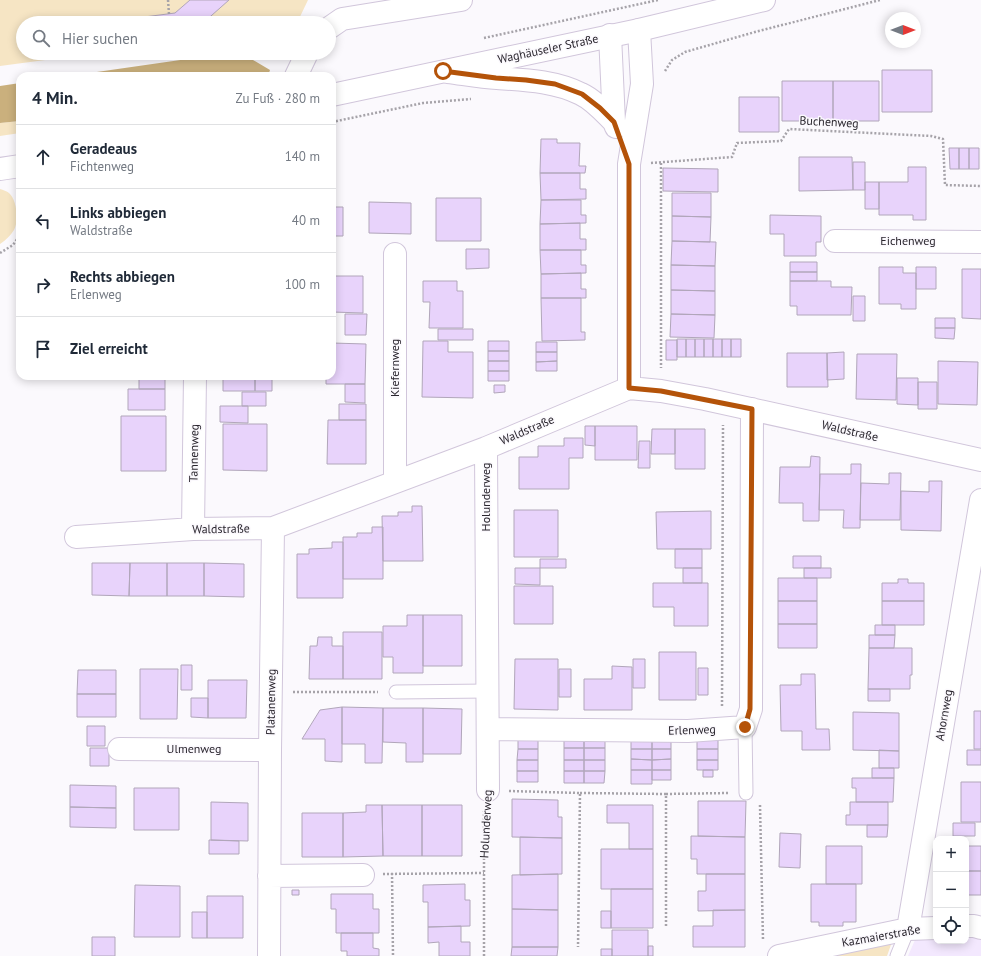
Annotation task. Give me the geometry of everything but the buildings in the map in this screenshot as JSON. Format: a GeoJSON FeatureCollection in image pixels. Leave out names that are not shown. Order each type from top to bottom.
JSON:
{"type":"FeatureCollection","features":[{"type":"Feature","properties":{"kind":"street"},"geometry":{"type":"LineString","coordinates":[[336,23],[342,19],[461,0]]}},
{"type":"Feature","properties":{"kind":"street","name":"Waghäuseler Straße"},"geometry":{"type":"LineString","coordinates":[[336,94],[639,30],[764,0]]}},
{"type":"Feature","properties":{"kind":"street"},"geometry":{"type":"LineString","coordinates":[[629,388],[642,84],[639,30]]}},
{"type":"Feature","properties":{"kind":"street"},"geometry":{"type":"LineString","coordinates":[[610,35],[614,122]]}},
{"type":"Feature","properties":{"kind":"street"},"geometry":{"type":"LineString","coordinates":[[298,72],[304,60]]}},
{"type":"Feature","properties":{"kind":"street"},"geometry":{"type":"LineString","coordinates":[[443,71],[555,84],[582,94],[600,108],[614,122],[639,163]]}},
{"type":"Feature","properties":{"kind":"street"},"geometry":{"type":"LineString","coordinates":[[0,168],[16,166]]}},
{"type":"Feature","properties":{"kind":"street","name":"Eichenweg"},"geometry":{"type":"LineString","coordinates":[[835,241],[981,242]]}},
{"type":"Feature","properties":{"kind":"street","name":"Kiefernweg"},"geometry":{"type":"LineString","coordinates":[[395,254],[395,481]]}},
{"type":"Feature","properties":{"kind":"street","name":"Tannenweg"},"geometry":{"type":"LineString","coordinates":[[193,530],[195,380]]}},
{"type":"Feature","properties":{"kind":"street","name":"Waldstraße"},"geometry":{"type":"LineString","coordinates":[[76,537],[193,530],[273,528],[486,448],[629,388],[661,391],[723,403],[981,460]]}},
{"type":"Feature","properties":{"kind":"street"},"geometry":{"type":"LineString","coordinates":[[745,727],[750,709],[752,409]]}},
{"type":"Feature","properties":{"kind":"street","name":"Holunderweg"},"geometry":{"type":"LineString","coordinates":[[486,448],[488,790]]}},
{"type":"Feature","properties":{"kind":"street","name":"Ahornweg"},"geometry":{"type":"LineString","coordinates":[[908,929],[981,500]]}},
{"type":"Feature","properties":{"kind":"street","name":"Platanenweg"},"geometry":{"type":"LineString","coordinates":[[269,956],[273,528]]}},
{"type":"Feature","properties":{"kind":"street","name":"Erlenweg"},"geometry":{"type":"LineString","coordinates":[[488,729],[688,731],[745,727]]}},
{"type":"Feature","properties":{"kind":"street","name":"Ulmenweg"},"geometry":{"type":"LineString","coordinates":[[119,749],[270,750]]}},
{"type":"Feature","properties":{"kind":"street"},"geometry":{"type":"LineString","coordinates":[[269,876],[363,875]]}},
{"type":"Feature","properties":{"kind":"street"},"geometry":{"type":"LineString","coordinates":[[969,926],[981,928]]}},
{"type":"Feature","properties":{"kind":"street","name":"Kazmaierstraße"},"geometry":{"type":"LineString","coordinates":[[779,956],[908,929],[933,928]]}},
{"type":"Feature","properties":{"kind":"lane"},"geometry":{"type":"LineString","coordinates":[[396,692],[488,691]]}},
{"type":"Feature","properties":{"kind":"lane"},"geometry":{"type":"LineString","coordinates":[[745,727],[746,793]]}},
{"type":"Feature","properties":{"kind":"lane"},"geometry":{"type":"LineString","coordinates":[[897,956],[908,929]]}},
{"type":"Feature","properties":{"kind":"path"},"geometry":{"type":"LineString","coordinates":[[168,0],[169,14]]}},
{"type":"Feature","properties":{"kind":"path","name":"Buchenweg"},"geometry":{"type":"LineString","coordinates":[[639,163],[660,163],[732,157],[737,143],[781,141],[789,129],[931,136],[943,139],[945,185],[981,186]]}},
{"type":"Feature","properties":{"kind":"path"},"geometry":{"type":"LineString","coordinates":[[660,163],[661,391]]}},
{"type":"Feature","properties":{"kind":"path"},"geometry":{"type":"LineString","coordinates":[[0,253],[13,245],[16,241]]}},
{"type":"Feature","properties":{"kind":"path"},"geometry":{"type":"LineString","coordinates":[[722,729],[723,403]]}},
{"type":"Feature","properties":{"kind":"path"},"geometry":{"type":"LineString","coordinates":[[271,692],[396,692]]}},
{"type":"Feature","properties":{"kind":"path"},"geometry":{"type":"LineString","coordinates":[[488,790],[666,794],[760,792],[763,940]]}},
{"type":"Feature","properties":{"kind":"path","name":"Holunderweg"},"geometry":{"type":"LineString","coordinates":[[484,956],[484,802],[488,790]]}},
{"type":"Feature","properties":{"kind":"path"},"geometry":{"type":"LineString","coordinates":[[578,947],[580,793]]}},
{"type":"Feature","properties":{"kind":"path"},"geometry":{"type":"LineString","coordinates":[[666,794],[666,927]]}},
{"type":"Feature","properties":{"kind":"path"},"geometry":{"type":"LineString","coordinates":[[392,873],[393,956]]}},
{"type":"Feature","properties":{"kind":"path"},"geometry":{"type":"LineString","coordinates":[[363,875],[392,873],[484,873]]}},
{"type":"Feature","properties":{"kind":"shaded area"},"geometry":{"type":"Polygon","coordinates":[[[0,0],[308,0],[300,16],[16,16],[16,60],[45,60],[0,66],[0,0]]]}},
{"type":"Feature","properties":{"kind":"shaded area"},"geometry":{"type":"Polygon","coordinates":[[[180,60],[253,60],[270,70],[269,72],[97,72],[180,60]]]}},
{"type":"Feature","properties":{"kind":"shaded area"},"geometry":{"type":"Polygon","coordinates":[[[16,84],[16,121],[0,123],[0,86],[16,84]]]}},
{"type":"Feature","properties":{"kind":"shaded area"},"geometry":{"type":"Polygon","coordinates":[[[16,121],[16,134],[0,136],[0,123],[16,121]]]}},
{"type":"Feature","properties":{"kind":"shaded area"},"geometry":{"type":"Polygon","coordinates":[[[0,189],[9,193],[14,200],[16,226],[8,238],[0,244],[0,189]]]}},
{"type":"Feature","properties":{"kind":"shaded area"},"geometry":{"type":"Polygon","coordinates":[[[969,934],[981,936],[981,956],[908,956],[915,940],[933,938],[933,944],[969,944],[969,934]]]}},
{"type":"Feature","properties":{"kind":"shaded area"},"geometry":{"type":"Polygon","coordinates":[[[893,939],[887,956],[817,956],[893,939]]]}},
{"type":"Feature","properties":{"kind":"route"},"geometry":{"type":"LineString","coordinates":[[443,71],[555,84],[582,94],[600,108],[614,122],[629,164],[629,388],[661,391],[752,409],[750,709],[745,727]]}}]}
